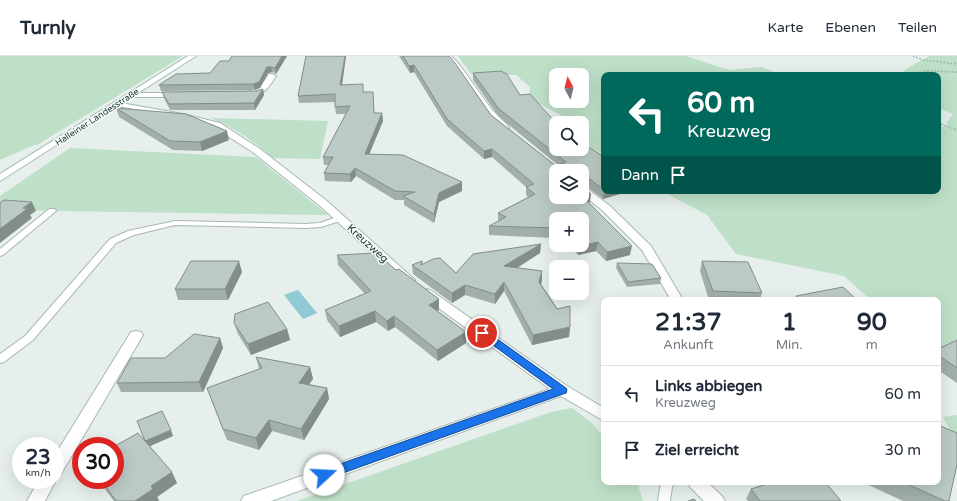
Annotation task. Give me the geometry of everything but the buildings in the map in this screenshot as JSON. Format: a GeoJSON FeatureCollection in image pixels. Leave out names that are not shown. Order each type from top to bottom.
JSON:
{"type":"FeatureCollection","features":[{"type":"Feature","properties":{"kind":"street","name":"Halleiner Landesstraße"},"geometry":{"type":"LineString","coordinates":[[0,178],[193,56]]}},
{"type":"Feature","properties":{"kind":"street"},"geometry":{"type":"LineString","coordinates":[[447,56],[458,66],[495,120],[513,134]]}},
{"type":"Feature","properties":{"kind":"street"},"geometry":{"type":"LineString","coordinates":[[239,94],[256,94],[264,90],[272,76]]}},
{"type":"Feature","properties":{"kind":"street"},"geometry":{"type":"LineString","coordinates":[[131,95],[185,95]]}},
{"type":"Feature","properties":{"kind":"street","name":"Kreuzweg"},"geometry":{"type":"LineString","coordinates":[[118,104],[183,116],[217,125],[257,151],[340,218],[413,284],[562,390],[601,413]]}},
{"type":"Feature","properties":{"kind":"street"},"geometry":{"type":"LineString","coordinates":[[589,195],[606,208],[647,248],[675,297]]}},
{"type":"Feature","properties":{"kind":"street"},"geometry":{"type":"LineString","coordinates":[[64,454],[136,335]]}},
{"type":"Feature","properties":{"kind":"street"},"geometry":{"type":"LineString","coordinates":[[250,501],[562,390]]}},
{"type":"Feature","properties":{"kind":"street"},"geometry":{"type":"LineString","coordinates":[[699,485],[716,501]]}},
{"type":"Feature","properties":{"kind":"street"},"geometry":{"type":"LineString","coordinates":[[36,501],[43,489]]}},
{"type":"Feature","properties":{"kind":"lane"},"geometry":{"type":"LineString","coordinates":[[0,253],[52,211]]}},
{"type":"Feature","properties":{"kind":"lane"},"geometry":{"type":"LineString","coordinates":[[0,359],[29,338],[113,241],[131,233],[175,223],[305,226],[321,225],[340,218]]}},
{"type":"Feature","properties":{"kind":"lane"},"geometry":{"type":"LineString","coordinates":[[664,501],[666,485]]}},
{"type":"Feature","properties":{"kind":"path"},"geometry":{"type":"LineString","coordinates":[[912,56],[923,60],[957,64]]}},
{"type":"Feature","properties":{"kind":"path"},"geometry":{"type":"LineString","coordinates":[[922,72],[957,72]]}},
{"type":"Feature","properties":{"kind":"path"},"geometry":{"type":"LineString","coordinates":[[941,124],[957,130]]}},
{"type":"Feature","properties":{"kind":"green space"},"geometry":{"type":"Polygon","coordinates":[[[0,56],[183,56],[37,145],[0,160],[0,56]]]}},
{"type":"Feature","properties":{"kind":"green space"},"geometry":{"type":"Polygon","coordinates":[[[458,56],[686,56],[729,70],[762,67],[774,72],[601,72],[601,153],[589,147],[589,116],[562,116],[530,99],[530,87],[516,75],[471,74],[458,56]]]}},
{"type":"Feature","properties":{"kind":"green space"},"geometry":{"type":"Polygon","coordinates":[[[929,56],[957,56],[957,347],[941,350],[941,297],[868,297],[844,276],[736,254],[707,215],[668,194],[941,194],[941,126],[946,127],[947,122],[953,114],[941,109],[941,72],[903,72],[929,56]]]}},
{"type":"Feature","properties":{"kind":"green space"},"geometry":{"type":"Polygon","coordinates":[[[210,118],[328,121],[320,159],[271,158],[243,135],[210,118]]]}},
{"type":"Feature","properties":{"kind":"green space"},"geometry":{"type":"Polygon","coordinates":[[[70,148],[256,157],[328,215],[0,209],[0,196],[70,148]]]}},
{"type":"Feature","properties":{"kind":"green space"},"geometry":{"type":"Polygon","coordinates":[[[572,408],[591,422],[601,434],[601,485],[638,485],[643,501],[297,501],[551,412],[572,408]]]}},
{"type":"Feature","properties":{"kind":"green space"},"geometry":{"type":"Polygon","coordinates":[[[957,415],[957,444],[943,417],[957,415]]]}},
{"type":"Feature","properties":{"kind":"water"},"geometry":{"type":"Polygon","coordinates":[[[298,290],[317,313],[303,319],[284,295],[298,290]]]}},
{"type":"Feature","properties":{"kind":"route"},"geometry":{"type":"LineString","coordinates":[[324,475],[562,390],[482,333]]}}]}
